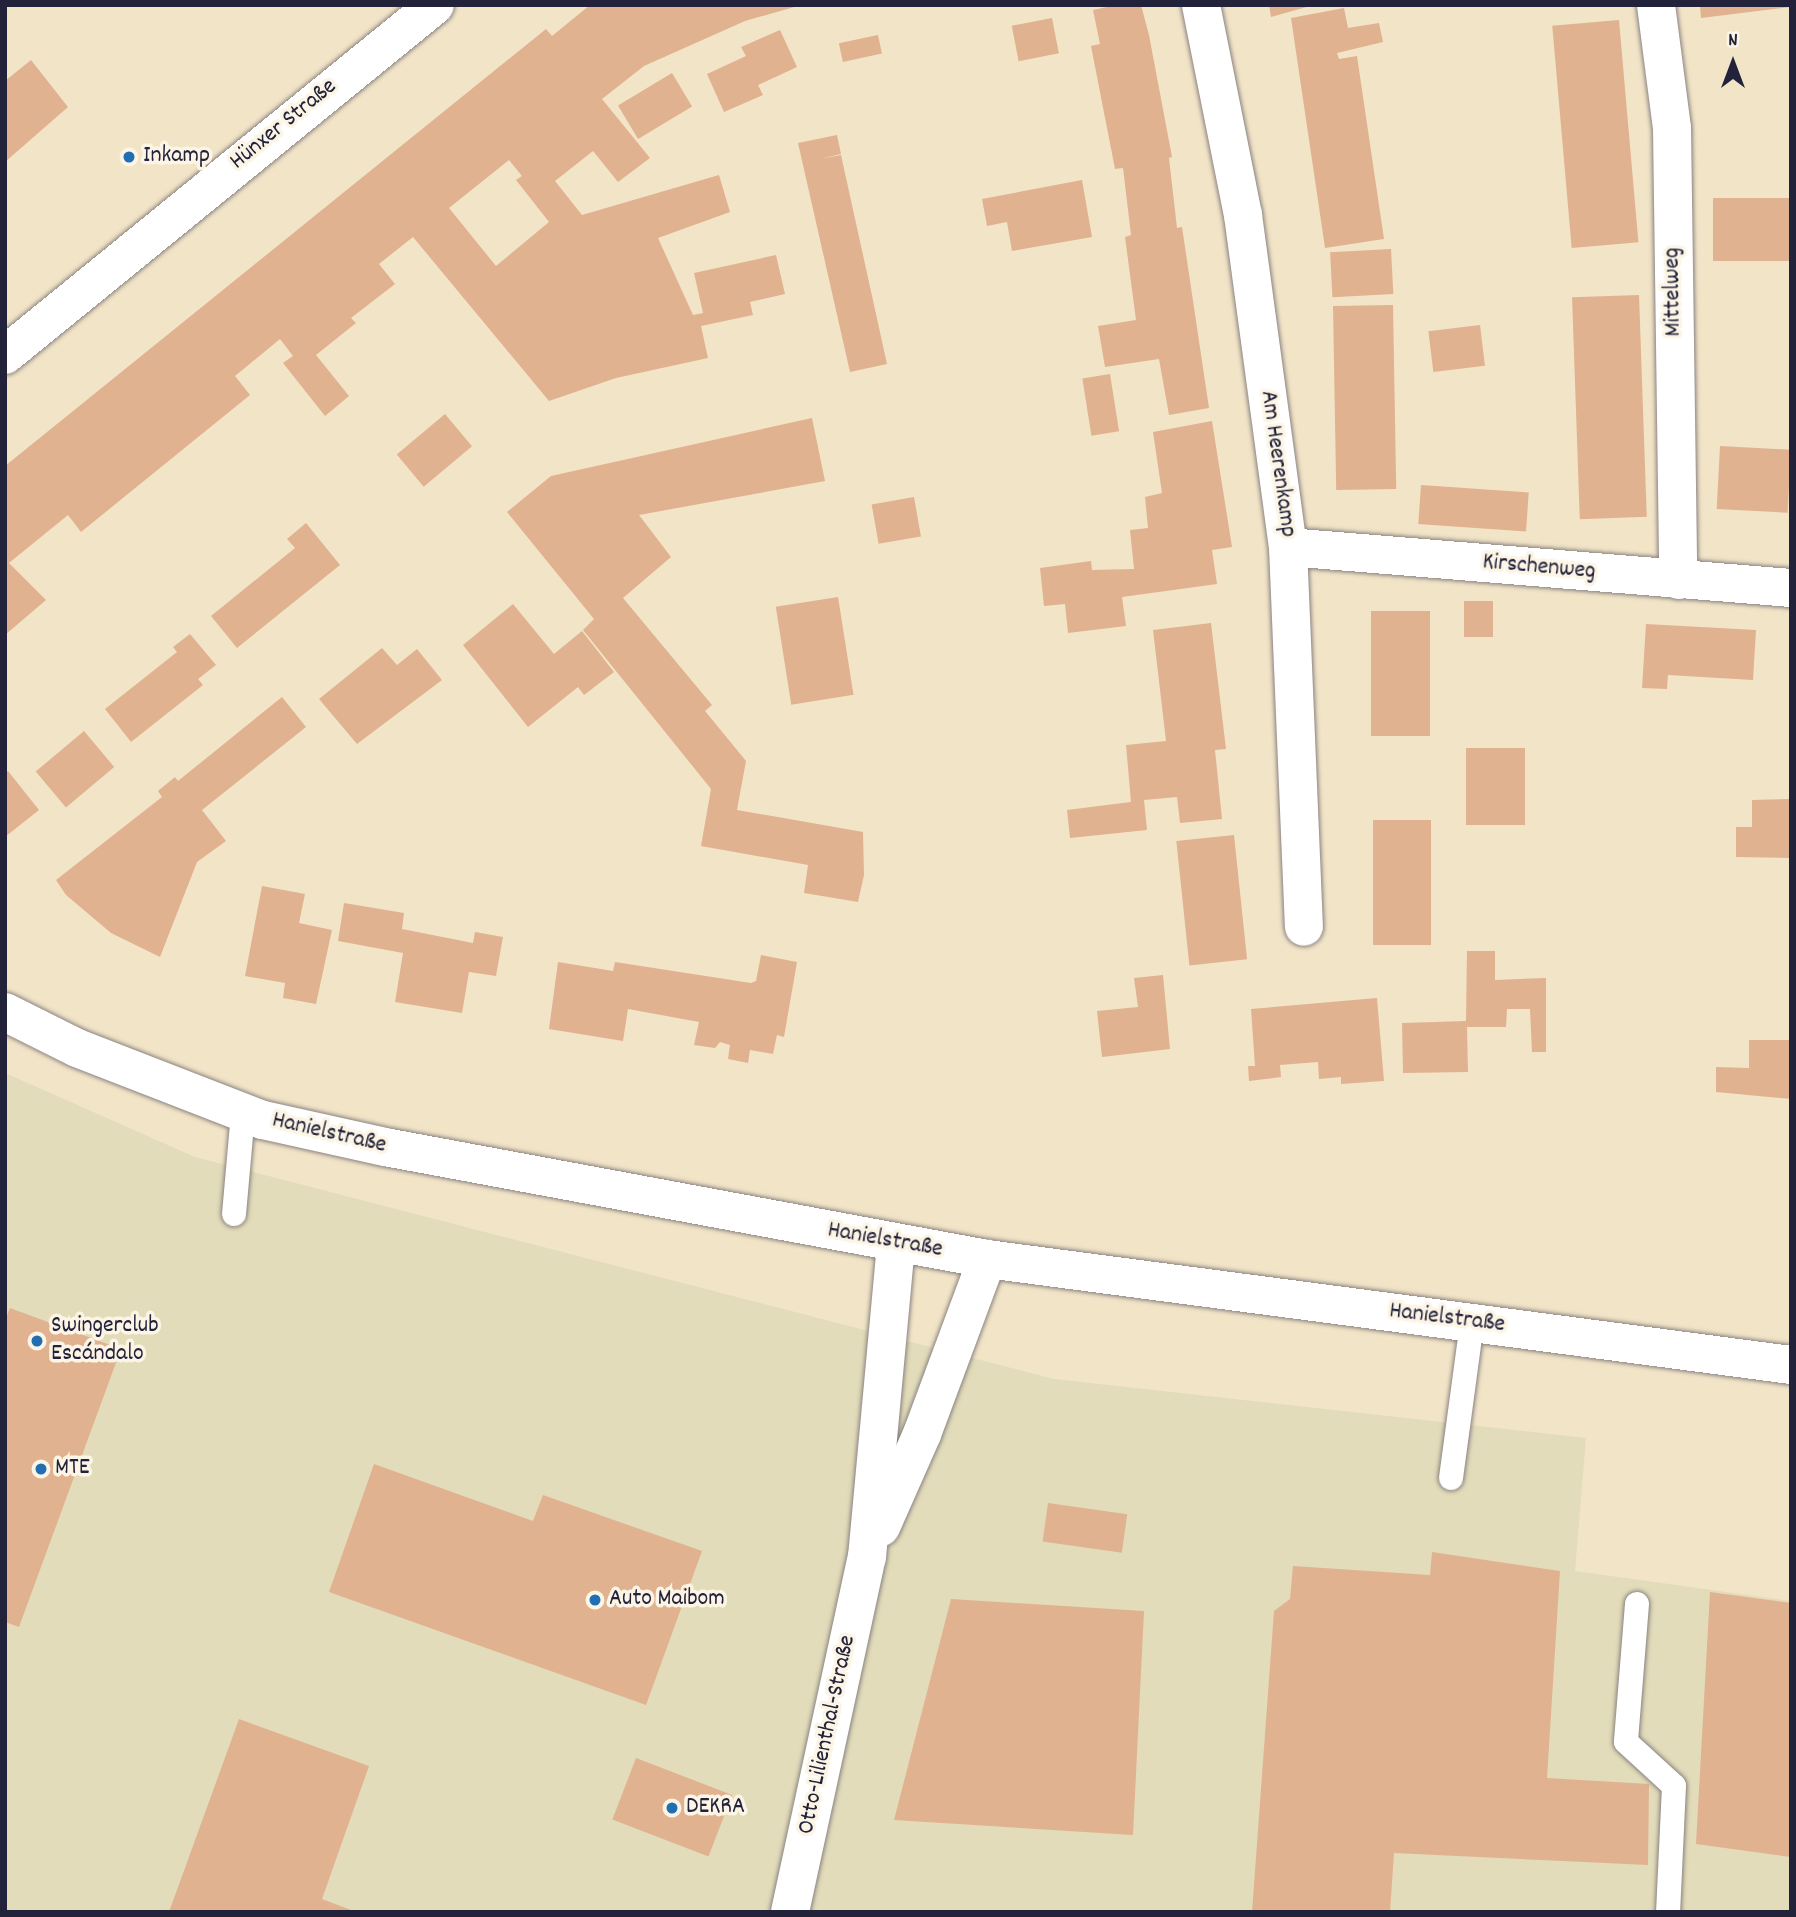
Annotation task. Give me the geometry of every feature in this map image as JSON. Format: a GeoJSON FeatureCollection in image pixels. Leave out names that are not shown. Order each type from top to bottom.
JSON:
{"type":"FeatureCollection","features":[{"type":"Feature","properties":{"kind":"street","name":"Hünxer Straße"},"geometry":{"type":"LineString","coordinates":[[5,355],[436,5]]}},
{"type":"Feature","properties":{"kind":"street","name":"Am Heerenkamp"},"geometry":{"type":"LineString","coordinates":[[1201,5],[1243,215],[1288,547],[1304,927]]}},
{"type":"Feature","properties":{"kind":"street","name":"Mittelweg"},"geometry":{"type":"LineString","coordinates":[[1656,5],[1672,128],[1678,580]]}},
{"type":"Feature","properties":{"kind":"street","name":"Kirschenweg"},"geometry":{"type":"LineString","coordinates":[[1288,547],[1791,588]]}},
{"type":"Feature","properties":{"kind":"street","name":"Hanielstraße"},"geometry":{"type":"LineString","coordinates":[[5,1012],[77,1048],[243,1113],[385,1147],[987,1259],[1791,1365]]}},
{"type":"Feature","properties":{"kind":"street","name":"Otto-Lilienthal-Straße"},"geometry":{"type":"LineString","coordinates":[[790,1912],[867,1557],[896,1243]]}},
{"type":"Feature","properties":{"kind":"street","name":"Otto-Lilienthal-Straße"},"geometry":{"type":"LineString","coordinates":[[867,1557],[922,1434],[987,1259]]}},
{"type":"Feature","properties":{"kind":"lane"},"geometry":{"type":"LineString","coordinates":[[234,1214],[243,1113]]}},
{"type":"Feature","properties":{"kind":"lane"},"geometry":{"type":"LineString","coordinates":[[1451,1478],[1472,1322]]}},
{"type":"Feature","properties":{"kind":"lane"},"geometry":{"type":"LineString","coordinates":[[1637,1604],[1626,1742],[1674,1786],[1668,1912]]}},
{"type":"Feature","properties":{"kind":"shaded area"},"geometry":{"type":"Polygon","coordinates":[[[5,1073],[195,1157],[1054,1379],[1586,1438],[1575,1571],[1791,1601],[1791,1912],[5,1912],[5,1073]]]}},
{"type":"Feature","properties":{"kind":"building"},"geometry":{"type":"Polygon","coordinates":[[[590,5],[801,5],[745,21],[644,66],[602,99],[650,158],[618,182],[593,151],[555,181],[582,215],[719,175],[730,212],[658,238],[693,315],[703,313],[694,273],[776,255],[785,294],[750,302],[753,315],[701,326],[708,358],[616,378],[549,401],[413,237],[379,264],[395,284],[351,318],[356,323],[316,355],[349,396],[325,416],[283,363],[293,356],[280,339],[235,376],[250,395],[81,532],[68,515],[9,563],[46,600],[5,635],[5,466],[546,29],[552,36],[590,5]],[[509,160],[449,208],[496,266],[549,222],[516,180],[522,176],[509,160]]]}},
{"type":"Feature","properties":{"kind":"building"},"geometry":{"type":"Polygon","coordinates":[[[1116,5],[1141,5],[1149,35],[1172,157],[1169,158],[1177,228],[1182,227],[1209,408],[1169,415],[1159,359],[1105,367],[1098,326],[1136,320],[1125,237],[1131,235],[1123,168],[1115,169],[1091,46],[1100,44],[1093,10],[1116,5]]]}},
{"type":"Feature","properties":{"kind":"building"},"geometry":{"type":"Polygon","coordinates":[[[1269,5],[1310,5],[1310,6],[1271,17],[1269,5]]]}},
{"type":"Feature","properties":{"kind":"building"},"geometry":{"type":"Polygon","coordinates":[[[1700,5],[1791,5],[1791,7],[1701,18],[1700,5]]]}},
{"type":"Feature","properties":{"kind":"building"},"geometry":{"type":"Polygon","coordinates":[[[1344,8],[1348,28],[1379,23],[1383,42],[1337,53],[1339,59],[1357,56],[1384,239],[1325,248],[1291,18],[1344,8]]]}},
{"type":"Feature","properties":{"kind":"building"},"geometry":{"type":"Polygon","coordinates":[[[1052,18],[1059,53],[1019,61],[1012,26],[1052,18]]]}},
{"type":"Feature","properties":{"kind":"building"},"geometry":{"type":"Polygon","coordinates":[[[1619,20],[1638,242],[1572,248],[1552,26],[1619,20]]]}},
{"type":"Feature","properties":{"kind":"building"},"geometry":{"type":"Polygon","coordinates":[[[780,30],[797,67],[758,85],[763,95],[724,112],[707,74],[746,56],[741,47],[780,30]]]}},
{"type":"Feature","properties":{"kind":"building"},"geometry":{"type":"Polygon","coordinates":[[[878,35],[882,54],[843,62],[839,43],[878,35]]]}},
{"type":"Feature","properties":{"kind":"building"},"geometry":{"type":"Polygon","coordinates":[[[31,60],[68,107],[5,162],[5,81],[31,60]]]}},
{"type":"Feature","properties":{"kind":"building"},"geometry":{"type":"Polygon","coordinates":[[[672,73],[692,106],[638,139],[618,105],[672,73]]]}},
{"type":"Feature","properties":{"kind":"building"},"geometry":{"type":"Polygon","coordinates":[[[837,135],[841,154],[820,159],[841,155],[887,364],[850,372],[798,143],[837,135]]]}},
{"type":"Feature","properties":{"kind":"building"},"geometry":{"type":"Polygon","coordinates":[[[1082,180],[1092,237],[1012,251],[1007,222],[987,226],[982,199],[1082,180]]]}},
{"type":"Feature","properties":{"kind":"building"},"geometry":{"type":"Polygon","coordinates":[[[1713,198],[1791,198],[1791,261],[1713,261],[1713,198]]]}},
{"type":"Feature","properties":{"kind":"building"},"geometry":{"type":"Polygon","coordinates":[[[1391,249],[1393,294],[1332,297],[1330,252],[1391,249]]]}},
{"type":"Feature","properties":{"kind":"building"},"geometry":{"type":"Polygon","coordinates":[[[1639,295],[1647,517],[1580,519],[1572,297],[1639,295]]]}},
{"type":"Feature","properties":{"kind":"building"},"geometry":{"type":"Polygon","coordinates":[[[1393,305],[1396,489],[1336,490],[1333,306],[1393,305]]]}},
{"type":"Feature","properties":{"kind":"building"},"geometry":{"type":"Polygon","coordinates":[[[1480,325],[1485,366],[1433,372],[1428,331],[1480,325]]]}},
{"type":"Feature","properties":{"kind":"building"},"geometry":{"type":"Polygon","coordinates":[[[1110,374],[1119,431],[1091,436],[1082,378],[1110,374]]]}},
{"type":"Feature","properties":{"kind":"building"},"geometry":{"type":"Polygon","coordinates":[[[445,414],[472,446],[424,487],[397,454],[445,414]]]}},
{"type":"Feature","properties":{"kind":"building"},"geometry":{"type":"Polygon","coordinates":[[[812,418],[825,481],[639,515],[671,557],[623,598],[712,705],[705,711],[746,761],[737,810],[863,832],[864,875],[858,902],[804,893],[808,865],[701,846],[711,789],[583,630],[594,619],[507,512],[551,476],[812,418]]]}},
{"type":"Feature","properties":{"kind":"building"},"geometry":{"type":"Polygon","coordinates":[[[1212,421],[1232,547],[1212,550],[1217,584],[1122,597],[1126,626],[1068,633],[1065,604],[1044,606],[1040,568],[1091,561],[1092,570],[1134,569],[1130,530],[1148,528],[1145,497],[1162,493],[1153,432],[1212,421]]]}},
{"type":"Feature","properties":{"kind":"building"},"geometry":{"type":"Polygon","coordinates":[[[1720,446],[1791,450],[1788,513],[1717,509],[1720,446]]]}},
{"type":"Feature","properties":{"kind":"building"},"geometry":{"type":"Polygon","coordinates":[[[1421,485],[1529,493],[1526,531],[1418,524],[1421,485]]]}},
{"type":"Feature","properties":{"kind":"building"},"geometry":{"type":"Polygon","coordinates":[[[914,497],[921,536],[879,544],[872,504],[914,497]]]}},
{"type":"Feature","properties":{"kind":"building"},"geometry":{"type":"Polygon","coordinates":[[[306,523],[340,565],[237,648],[211,616],[295,548],[287,539],[306,523]]]}},
{"type":"Feature","properties":{"kind":"building"},"geometry":{"type":"Polygon","coordinates":[[[838,597],[853,695],[791,705],[776,607],[838,597]]]}},
{"type":"Feature","properties":{"kind":"building"},"geometry":{"type":"Polygon","coordinates":[[[1464,601],[1493,601],[1493,637],[1464,637],[1464,601]]]}},
{"type":"Feature","properties":{"kind":"building"},"geometry":{"type":"Polygon","coordinates":[[[513,604],[554,654],[582,631],[614,672],[584,695],[578,687],[528,727],[463,645],[513,604]]]}},
{"type":"Feature","properties":{"kind":"building"},"geometry":{"type":"Polygon","coordinates":[[[1371,611],[1430,611],[1430,736],[1371,736],[1371,611]]]}},
{"type":"Feature","properties":{"kind":"building"},"geometry":{"type":"Polygon","coordinates":[[[1211,623],[1226,749],[1215,750],[1222,819],[1180,823],[1177,797],[1144,800],[1147,830],[1070,838],[1067,810],[1131,802],[1126,745],[1166,741],[1153,630],[1211,623]]]}},
{"type":"Feature","properties":{"kind":"building"},"geometry":{"type":"Polygon","coordinates":[[[1646,624],[1756,630],[1753,680],[1668,675],[1667,689],[1642,688],[1646,624]]]}},
{"type":"Feature","properties":{"kind":"building"},"geometry":{"type":"Polygon","coordinates":[[[190,634],[216,665],[198,679],[203,685],[131,742],[105,709],[177,652],[173,647],[190,634]]]}},
{"type":"Feature","properties":{"kind":"building"},"geometry":{"type":"Polygon","coordinates":[[[382,648],[397,665],[417,649],[442,680],[357,744],[319,699],[382,648]]]}},
{"type":"Feature","properties":{"kind":"building"},"geometry":{"type":"Polygon","coordinates":[[[282,697],[306,727],[202,810],[226,841],[197,862],[160,957],[111,933],[66,895],[56,880],[162,797],[158,791],[175,777],[178,781],[282,697]]]}},
{"type":"Feature","properties":{"kind":"building"},"geometry":{"type":"Polygon","coordinates":[[[84,731],[114,767],[66,807],[36,771],[84,731]]]}},
{"type":"Feature","properties":{"kind":"building"},"geometry":{"type":"Polygon","coordinates":[[[1466,748],[1525,748],[1525,825],[1466,825],[1466,748]]]}},
{"type":"Feature","properties":{"kind":"building"},"geometry":{"type":"Polygon","coordinates":[[[8,771],[39,810],[5,837],[5,773],[8,771]]]}},
{"type":"Feature","properties":{"kind":"building"},"geometry":{"type":"Polygon","coordinates":[[[1791,799],[1791,858],[1736,857],[1736,827],[1752,827],[1752,800],[1791,799]]]}},
{"type":"Feature","properties":{"kind":"building"},"geometry":{"type":"Polygon","coordinates":[[[1373,820],[1431,820],[1431,945],[1373,945],[1373,820]]]}},
{"type":"Feature","properties":{"kind":"building"},"geometry":{"type":"Polygon","coordinates":[[[1234,835],[1247,959],[1189,965],[1176,841],[1234,835]]]}},
{"type":"Feature","properties":{"kind":"building"},"geometry":{"type":"Polygon","coordinates":[[[262,886],[305,894],[299,923],[332,930],[316,1004],[283,998],[285,983],[245,976],[262,886]]]}},
{"type":"Feature","properties":{"kind":"building"},"geometry":{"type":"Polygon","coordinates":[[[344,903],[404,913],[402,929],[473,943],[475,932],[503,937],[496,976],[469,972],[462,1013],[395,1002],[403,953],[338,941],[344,903]]]}},
{"type":"Feature","properties":{"kind":"building"},"geometry":{"type":"Polygon","coordinates":[[[1467,951],[1495,951],[1495,980],[1546,978],[1546,1052],[1532,1052],[1530,1009],[1507,1009],[1506,1027],[1467,1027],[1468,1072],[1403,1073],[1402,1023],[1466,1021],[1467,951]]]}},
{"type":"Feature","properties":{"kind":"building"},"geometry":{"type":"Polygon","coordinates":[[[761,955],[797,962],[784,1037],[777,1035],[773,1054],[750,1050],[748,1063],[728,1059],[730,1045],[720,1042],[715,1048],[694,1045],[699,1022],[628,1009],[623,1041],[549,1029],[558,962],[613,971],[615,962],[751,983],[756,981],[761,955]]]}},
{"type":"Feature","properties":{"kind":"building"},"geometry":{"type":"Polygon","coordinates":[[[1163,975],[1170,1049],[1102,1057],[1097,1011],[1138,1007],[1134,978],[1163,975]]]}},
{"type":"Feature","properties":{"kind":"building"},"geometry":{"type":"Polygon","coordinates":[[[1377,998],[1384,1081],[1341,1084],[1341,1077],[1319,1079],[1318,1062],[1280,1065],[1281,1077],[1249,1081],[1248,1066],[1255,1066],[1251,1009],[1377,998]]]}},
{"type":"Feature","properties":{"kind":"building"},"geometry":{"type":"Polygon","coordinates":[[[1749,1040],[1791,1040],[1791,1099],[1716,1092],[1716,1067],[1749,1068],[1749,1040]]]}},
{"type":"Feature","properties":{"kind":"building"},"geometry":{"type":"Polygon","coordinates":[[[10,1308],[121,1349],[19,1627],[5,1622],[5,1320],[10,1308]]]}},
{"type":"Feature","properties":{"kind":"building"},"geometry":{"type":"Polygon","coordinates":[[[374,1464],[533,1521],[543,1495],[702,1551],[646,1705],[329,1592],[374,1464]]]}},
{"type":"Feature","properties":{"kind":"building"},"geometry":{"type":"Polygon","coordinates":[[[1048,1503],[1127,1514],[1122,1553],[1043,1542],[1048,1503]]]}},
{"type":"Feature","properties":{"kind":"building"},"geometry":{"type":"Polygon","coordinates":[[[1432,1552],[1560,1571],[1547,1778],[1649,1784],[1648,1865],[1394,1853],[1390,1912],[1252,1912],[1274,1611],[1290,1599],[1293,1566],[1430,1575],[1432,1552]]]}},
{"type":"Feature","properties":{"kind":"building"},"geometry":{"type":"Polygon","coordinates":[[[1710,1592],[1791,1603],[1791,1857],[1696,1844],[1710,1592]]]}},
{"type":"Feature","properties":{"kind":"building"},"geometry":{"type":"Polygon","coordinates":[[[951,1599],[1144,1611],[1133,1835],[894,1820],[951,1599]]]}},
{"type":"Feature","properties":{"kind":"building"},"geometry":{"type":"Polygon","coordinates":[[[239,1719],[369,1766],[322,1899],[356,1912],[169,1912],[239,1719]]]}},
{"type":"Feature","properties":{"kind":"building","name":"DEKRA"},"geometry":{"type":"Polygon","coordinates":[[[636,1758],[732,1795],[709,1857],[612,1820],[636,1758]]]}},
{"type":"Feature","properties":{"kind":"place","name":"Inkamp"},"geometry":{"type":"Point","coordinates":[129,157]}},
{"type":"Feature","properties":{"kind":"place","name":"Swingerclub Escándalo"},"geometry":{"type":"Point","coordinates":[37,1341]}},
{"type":"Feature","properties":{"kind":"place","name":"MTE"},"geometry":{"type":"Point","coordinates":[41,1469]}},
{"type":"Feature","properties":{"kind":"place","name":"Auto Maibom"},"geometry":{"type":"Point","coordinates":[595,1600]}},
{"type":"Feature","properties":{"kind":"place","name":"DEKRA"},"geometry":{"type":"Point","coordinates":[672,1808]}}]}
